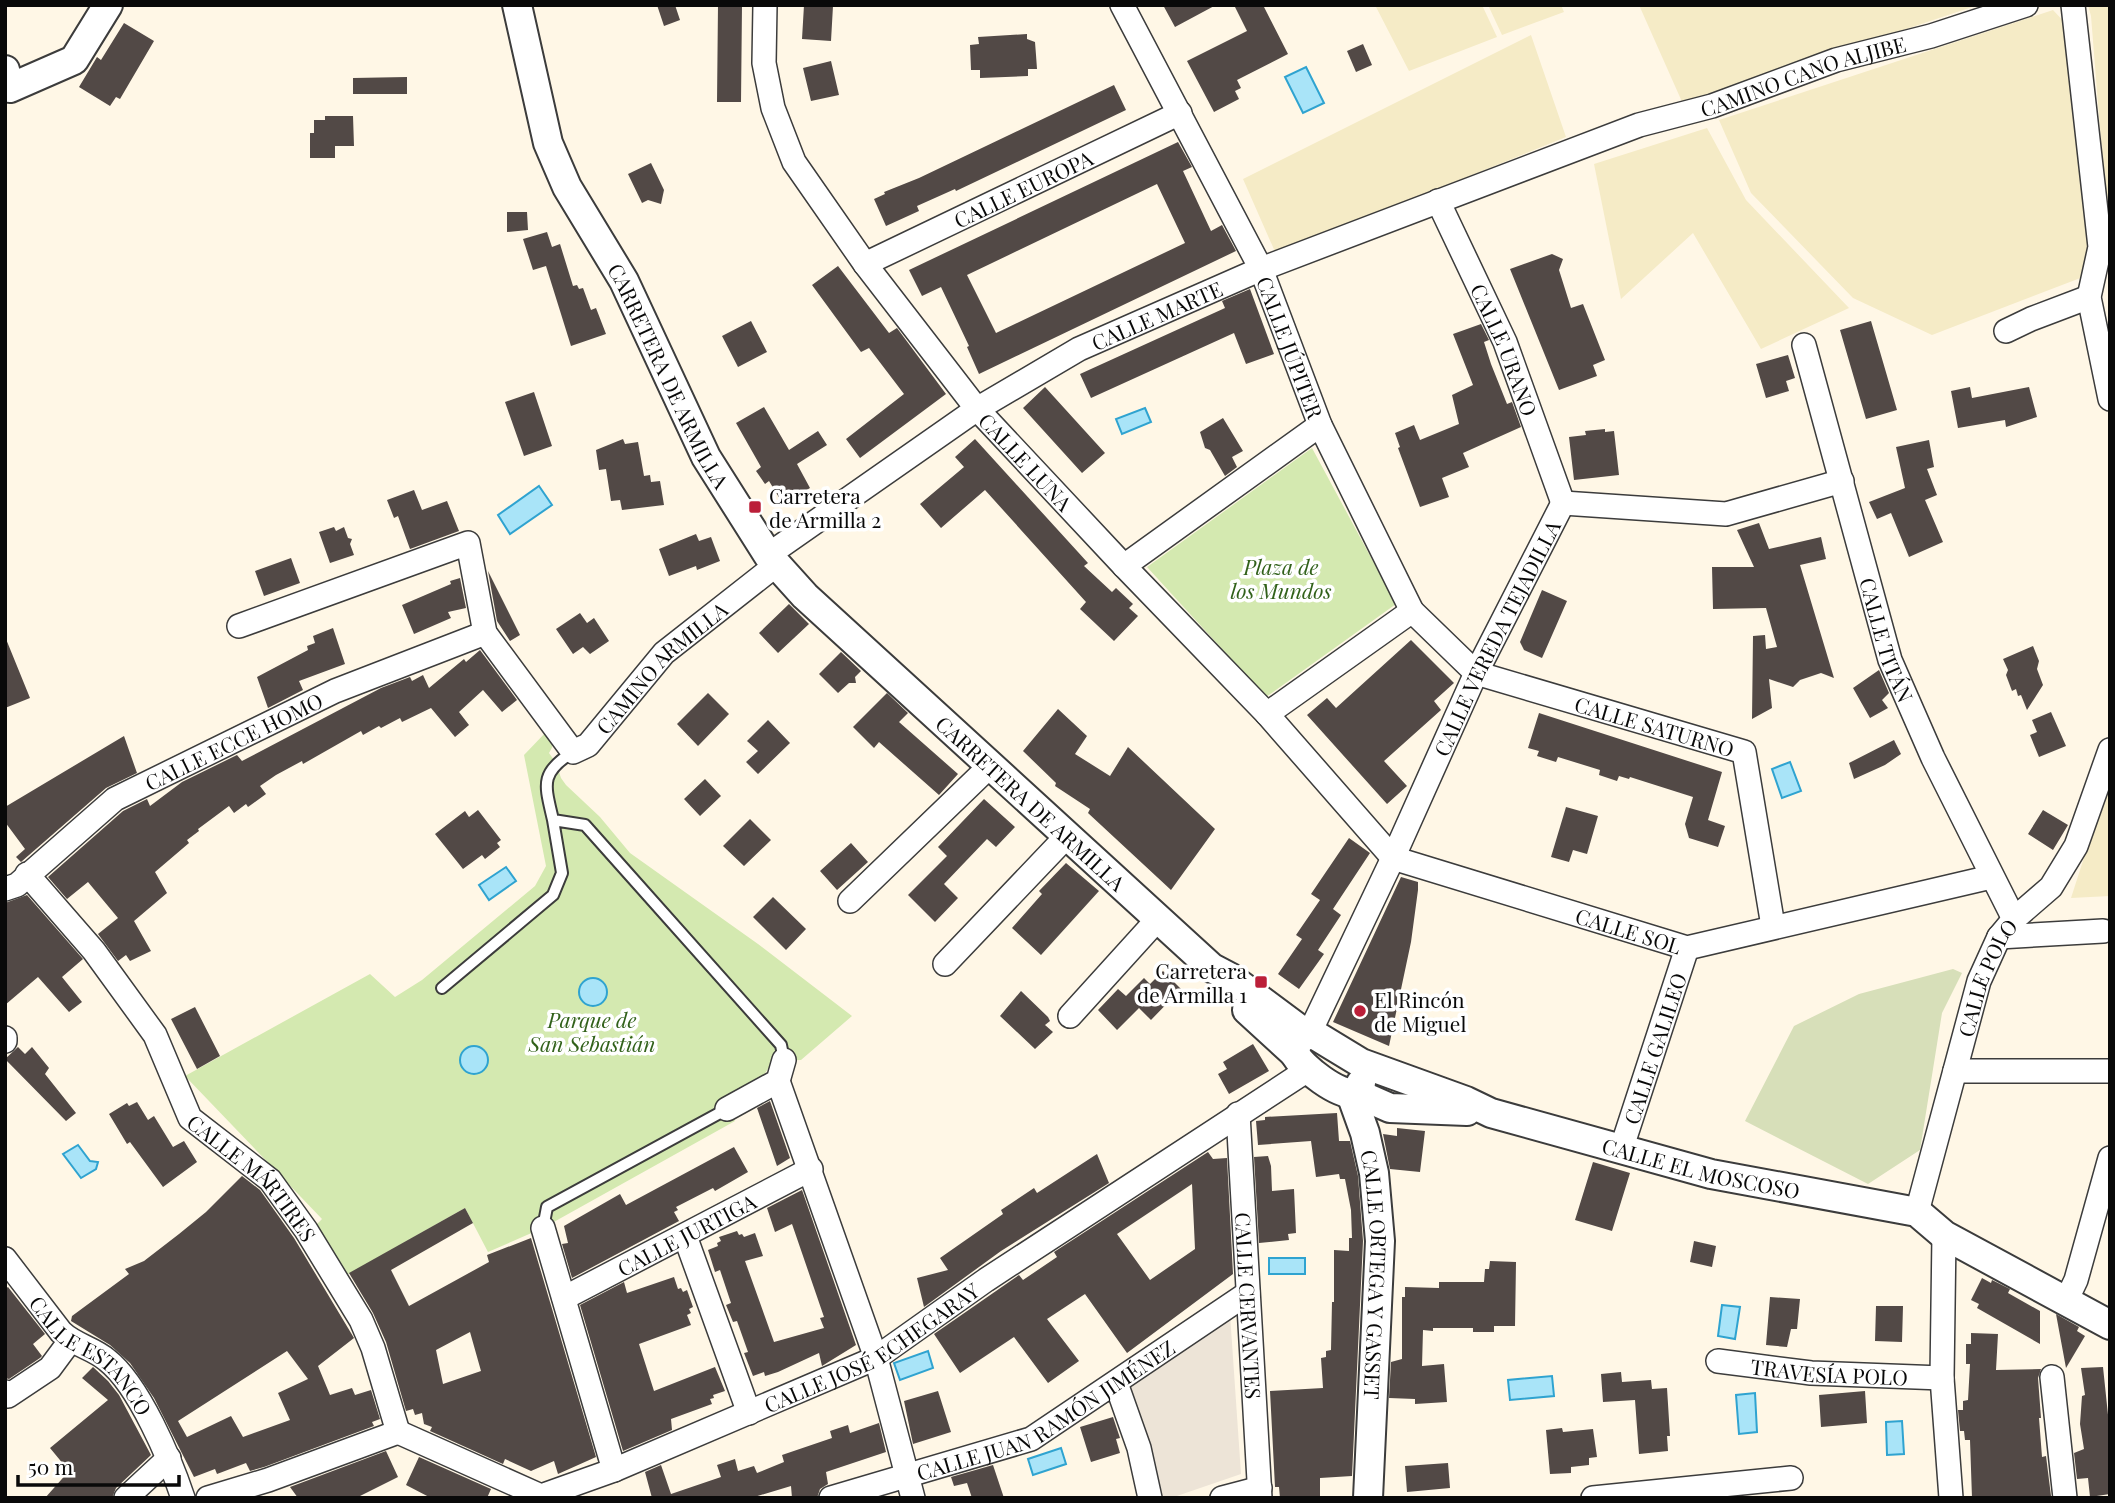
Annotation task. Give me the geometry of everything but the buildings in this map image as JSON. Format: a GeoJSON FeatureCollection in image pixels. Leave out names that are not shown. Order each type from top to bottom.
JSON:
{"type":"FeatureCollection","features":[{"type":"Feature","properties":{"kind":"street"},"geometry":{"type":"LineString","coordinates":[[7,84],[74,60],[108,5]]}},
{"type":"Feature","properties":{"kind":"street","name":"CARRETERA DE ARMILLA"},"geometry":{"type":"LineString","coordinates":[[517,5],[548,143],[566,187],[624,281],[706,457],[772,560],[805,596],[1066,837],[1212,968],[1231,978],[1305,1047]]}},
{"type":"Feature","properties":{"kind":"street","name":"CALLE LUNA"},"geometry":{"type":"LineString","coordinates":[[765,5],[764,63],[772,108],[794,162],[865,264],[977,408],[1267,714],[1393,858]]}},
{"type":"Feature","properties":{"kind":"street","name":"CALLE JÚPITER"},"geometry":{"type":"LineString","coordinates":[[1122,5],[1261,269],[1320,425],[1412,611],[1476,673]]}},
{"type":"Feature","properties":{"kind":"street","name":"CAMINO CANO ALJIBE"},"geometry":{"type":"LineString","coordinates":[[1582,147],[1639,125],[1712,106],[1836,60],[1931,36],[2026,5]]}},
{"type":"Feature","properties":{"kind":"street"},"geometry":{"type":"LineString","coordinates":[[2073,5],[2100,247],[2088,297],[2110,399]]}},
{"type":"Feature","properties":{"kind":"street","name":"CALLE EUROPA"},"geometry":{"type":"LineString","coordinates":[[865,264],[1180,113]]}},
{"type":"Feature","properties":{"kind":"street","name":"CALLE MARTE"},"geometry":{"type":"LineString","coordinates":[[772,560],[977,408],[1079,349],[1261,269],[1582,147]]}},
{"type":"Feature","properties":{"kind":"street","name":"CALLE URANO"},"geometry":{"type":"LineString","coordinates":[[1438,201],[1505,342],[1563,503]]}},
{"type":"Feature","properties":{"kind":"street"},"geometry":{"type":"LineString","coordinates":[[2006,331],[2031,318],[2088,297]]}},
{"type":"Feature","properties":{"kind":"street","name":"CALLE TITÁN"},"geometry":{"type":"LineString","coordinates":[[1804,345],[1890,660],[1933,758],[1991,877],[2006,928]]}},
{"type":"Feature","properties":{"kind":"street"},"geometry":{"type":"LineString","coordinates":[[1124,566],[1320,425]]}},
{"type":"Feature","properties":{"kind":"street","name":"CALLE VEREDA TEJADILLA"},"geometry":{"type":"LineString","coordinates":[[1305,1047],[1476,673],[1563,503],[1726,514],[1842,481]]}},
{"type":"Feature","properties":{"kind":"street"},"geometry":{"type":"LineString","coordinates":[[239,626],[468,543],[485,633],[573,752]]}},
{"type":"Feature","properties":{"kind":"street","name":"CAMINO ARMILLA"},"geometry":{"type":"LineString","coordinates":[[573,752],[588,745],[664,653],[772,560]]}},
{"type":"Feature","properties":{"kind":"street"},"geometry":{"type":"LineString","coordinates":[[1267,714],[1412,611]]}},
{"type":"Feature","properties":{"kind":"street","name":"CALLE ECCE HOMO"},"geometry":{"type":"LineString","coordinates":[[5,889],[17,885],[115,799],[335,691],[485,633]]}},
{"type":"Feature","properties":{"kind":"street","name":"CALLE SATURNO"},"geometry":{"type":"LineString","coordinates":[[1476,673],[1744,752],[1773,926]]}},
{"type":"Feature","properties":{"kind":"street","name":"CALLE POLO"},"geometry":{"type":"LineString","coordinates":[[1917,1212],[1979,981],[2006,928],[2051,887],[2076,846],[2106,760]]}},
{"type":"Feature","properties":{"kind":"street"},"geometry":{"type":"LineString","coordinates":[[850,901],[989,766]]}},
{"type":"Feature","properties":{"kind":"street"},"geometry":{"type":"LineString","coordinates":[[945,964],[1066,837]]}},
{"type":"Feature","properties":{"kind":"street","name":"CALLE SOL"},"geometry":{"type":"LineString","coordinates":[[1393,858],[1687,948],[1991,877]]}},
{"type":"Feature","properties":{"kind":"street","name":"CALLE MÁRTIRES"},"geometry":{"type":"LineString","coordinates":[[27,874],[94,951],[155,1035],[190,1118],[270,1180],[306,1230],[360,1320],[373,1348],[398,1432]]}},
{"type":"Feature","properties":{"kind":"street"},"geometry":{"type":"LineString","coordinates":[[1070,1016],[1157,920]]}},
{"type":"Feature","properties":{"kind":"street"},"geometry":{"type":"LineString","coordinates":[[2006,928],[2103,931]]}},
{"type":"Feature","properties":{"kind":"street","name":"CALLE GALILEO"},"geometry":{"type":"LineString","coordinates":[[1621,1150],[1687,948]]}},
{"type":"Feature","properties":{"kind":"street","name":"CALLE EL MOSCOSO"},"geometry":{"type":"LineString","coordinates":[[1305,1047],[1361,1063],[1466,1101],[1491,1113],[1621,1150],[1711,1174],[1917,1212]]}},
{"type":"Feature","properties":{"kind":"street","name":"CALLE EL MOSCOSO"},"geometry":{"type":"LineString","coordinates":[[1305,1047],[1339,1091],[1390,1108],[1491,1113]]}},
{"type":"Feature","properties":{"kind":"street","name":"CALLE JOSÉ ECHEGARAY"},"geometry":{"type":"LineString","coordinates":[[398,1432],[541,1496],[614,1470],[749,1413],[876,1358],[986,1280],[1238,1114],[1305,1047]]}},
{"type":"Feature","properties":{"kind":"street"},"geometry":{"type":"LineString","coordinates":[[1353,1094],[1364,1077],[1361,1063]]}},
{"type":"Feature","properties":{"kind":"street"},"geometry":{"type":"LineString","coordinates":[[727,1109],[781,1070],[811,1169],[876,1358],[913,1498]]}},
{"type":"Feature","properties":{"kind":"street"},"geometry":{"type":"LineString","coordinates":[[1955,1071],[2110,1071]]}},
{"type":"Feature","properties":{"kind":"street","name":"CALLE ORTEGA Y GASSET"},"geometry":{"type":"LineString","coordinates":[[1353,1094],[1374,1174],[1380,1241],[1368,1498]]}},
{"type":"Feature","properties":{"kind":"street","name":"CALLE CERVANTES"},"geometry":{"type":"LineString","coordinates":[[1238,1114],[1260,1493]]}},
{"type":"Feature","properties":{"kind":"street"},"geometry":{"type":"LineString","coordinates":[[2066,1301],[2076,1280],[2110,1158]]}},
{"type":"Feature","properties":{"kind":"street","name":"CALLE JURTIGA"},"geometry":{"type":"LineString","coordinates":[[564,1298],[811,1169]]}},
{"type":"Feature","properties":{"kind":"street"},"geometry":{"type":"LineString","coordinates":[[1917,1212],[1944,1235],[2110,1325]]}},
{"type":"Feature","properties":{"kind":"street"},"geometry":{"type":"LineString","coordinates":[[543,1228],[614,1470]]}},
{"type":"Feature","properties":{"kind":"street"},"geometry":{"type":"LineString","coordinates":[[1944,1235],[1941,1378],[1951,1498]]}},
{"type":"Feature","properties":{"kind":"street"},"geometry":{"type":"LineString","coordinates":[[685,1236],[749,1413]]}},
{"type":"Feature","properties":{"kind":"street","name":"CALLE ESTANCO"},"geometry":{"type":"LineString","coordinates":[[5,1259],[70,1340],[107,1360],[131,1386],[169,1458],[183,1498]]}},
{"type":"Feature","properties":{"kind":"street","name":"CALLE JUAN RAMÓN JIMÉNEZ"},"geometry":{"type":"LineString","coordinates":[[831,1498],[1031,1439],[1248,1293]]}},
{"type":"Feature","properties":{"kind":"street"},"geometry":{"type":"LineString","coordinates":[[5,1392],[8,1395],[50,1368],[70,1340]]}},
{"type":"Feature","properties":{"kind":"street","name":"TRAVESÍA POLO"},"geometry":{"type":"LineString","coordinates":[[1718,1361],[1811,1373],[1941,1378]]}},
{"type":"Feature","properties":{"kind":"street"},"geometry":{"type":"LineString","coordinates":[[2052,1377],[2065,1498]]}},
{"type":"Feature","properties":{"kind":"street"},"geometry":{"type":"LineString","coordinates":[[1116,1383],[1139,1448],[1150,1498]]}},
{"type":"Feature","properties":{"kind":"street"},"geometry":{"type":"LineString","coordinates":[[208,1498],[274,1489],[398,1432]]}},
{"type":"Feature","properties":{"kind":"street"},"geometry":{"type":"LineString","coordinates":[[126,1498],[169,1458]]}},
{"type":"Feature","properties":{"kind":"street"},"geometry":{"type":"LineString","coordinates":[[1593,1498],[1791,1478]]}},
{"type":"Feature","properties":{"kind":"street"},"geometry":{"type":"LineString","coordinates":[[1222,1498],[1260,1493]]}},
{"type":"Feature","properties":{"kind":"lane"},"geometry":{"type":"LineString","coordinates":[[442,988],[553,895],[562,873],[545,784],[556,763],[573,752]]}},
{"type":"Feature","properties":{"kind":"lane"},"geometry":{"type":"LineString","coordinates":[[553,820],[585,825],[782,1045],[781,1070]]}},
{"type":"Feature","properties":{"kind":"lane"},"geometry":{"type":"LineString","coordinates":[[543,1228],[547,1207],[727,1109]]}},
{"type":"Feature","properties":{"kind":"shaded area"},"geometry":{"type":"Polygon","coordinates":[[[1375,5],[1482,5],[1497,37],[1409,71],[1375,5]]]}},
{"type":"Feature","properties":{"kind":"shaded area"},"geometry":{"type":"Polygon","coordinates":[[[1488,5],[1561,5],[1564,12],[1502,35],[1488,5]]]}},
{"type":"Feature","properties":{"kind":"shaded area"},"geometry":{"type":"Polygon","coordinates":[[[1639,5],[1978,5],[1683,104],[1639,5]]]}},
{"type":"Feature","properties":{"kind":"shaded area"},"geometry":{"type":"Polygon","coordinates":[[[2088,5],[2110,5],[2110,264],[2107,265],[2109,241],[2088,5]]]}},
{"type":"Feature","properties":{"kind":"shaded area"},"geometry":{"type":"Polygon","coordinates":[[[2053,10],[2067,25],[2089,236],[2083,277],[1932,335],[1853,298],[1751,193],[1719,120],[2053,10]]]}},
{"type":"Feature","properties":{"kind":"shaded area"},"geometry":{"type":"Polygon","coordinates":[[[1531,35],[1566,137],[1276,254],[1243,179],[1531,35]]]}},
{"type":"Feature","properties":{"kind":"shaded area"},"geometry":{"type":"Polygon","coordinates":[[[1707,128],[1746,200],[1849,308],[1761,349],[1693,233],[1621,299],[1594,164],[1707,128]]]}},
{"type":"Feature","properties":{"kind":"shaded area"},"geometry":{"type":"Polygon","coordinates":[[[2110,777],[2110,896],[2071,898],[2110,777]]]}},
{"type":"Feature","properties":{"kind":"shaded area"},"geometry":{"type":"Polygon","coordinates":[[[1230,1314],[1241,1474],[1164,1498],[1127,1382],[1230,1314]]]}},
{"type":"Feature","properties":{"kind":"green space","name":"Plaza de los Mundos"},"geometry":{"type":"Polygon","coordinates":[[[1312,448],[1396,604],[1266,697],[1147,567],[1312,448]]]}},
{"type":"Feature","properties":{"kind":"green space","name":"Parque de San Sebastián"},"geometry":{"type":"Polygon","coordinates":[[[547,731],[553,742],[549,753],[561,778],[600,817],[630,853],[758,944],[852,1016],[801,1060],[773,1061],[762,1078],[727,1109],[735,1121],[543,1228],[488,1252],[465,1208],[345,1276],[317,1224],[322,1219],[185,1076],[370,974],[395,997],[422,980],[535,886],[546,866],[524,755],[547,731]]]}},
{"type":"Feature","properties":{"kind":"green space"},"geometry":{"type":"Polygon","coordinates":[[[1953,969],[1962,973],[1942,1013],[1920,1150],[1868,1184],[1745,1121],[1794,1026],[1859,994],[1953,969]]]}},
{"type":"Feature","properties":{"kind":"water"},"geometry":{"type":"Polygon","coordinates":[[[1306,67],[1324,103],[1303,113],[1285,77],[1306,67]]]}},
{"type":"Feature","properties":{"kind":"water"},"geometry":{"type":"Polygon","coordinates":[[[1145,408],[1151,422],[1122,434],[1116,419],[1145,408]]]}},
{"type":"Feature","properties":{"kind":"water"},"geometry":{"type":"Polygon","coordinates":[[[539,486],[552,505],[510,534],[498,515],[539,486]]]}},
{"type":"Feature","properties":{"kind":"water"},"geometry":{"type":"Polygon","coordinates":[[[1790,762],[1801,791],[1782,798],[1772,769],[1790,762]]]}},
{"type":"Feature","properties":{"kind":"water"},"geometry":{"type":"Polygon","coordinates":[[[506,867],[516,881],[489,900],[479,885],[506,867]]]}},
{"type":"Feature","properties":{"kind":"water"},"geometry":{"type":"Polygon","coordinates":[[[593,978],[603,982],[607,992],[603,1002],[593,1006],[583,1002],[579,992],[583,982],[593,978]]]}},
{"type":"Feature","properties":{"kind":"water"},"geometry":{"type":"Polygon","coordinates":[[[474,1046],[484,1050],[488,1060],[484,1070],[474,1074],[464,1070],[460,1060],[464,1050],[474,1046]]]}},
{"type":"Feature","properties":{"kind":"water"},"geometry":{"type":"Polygon","coordinates":[[[78,1145],[90,1161],[98,1162],[96,1169],[81,1178],[63,1154],[78,1145]]]}},
{"type":"Feature","properties":{"kind":"water"},"geometry":{"type":"Polygon","coordinates":[[[1269,1258],[1305,1258],[1305,1274],[1269,1274],[1269,1258]]]}},
{"type":"Feature","properties":{"kind":"water"},"geometry":{"type":"Polygon","coordinates":[[[1722,1305],[1740,1307],[1735,1339],[1718,1336],[1722,1305]]]}},
{"type":"Feature","properties":{"kind":"water"},"geometry":{"type":"Polygon","coordinates":[[[928,1351],[933,1368],[900,1380],[894,1363],[928,1351]]]}},
{"type":"Feature","properties":{"kind":"water"},"geometry":{"type":"Polygon","coordinates":[[[1552,1376],[1554,1396],[1510,1400],[1508,1380],[1552,1376]]]}},
{"type":"Feature","properties":{"kind":"water"},"geometry":{"type":"Polygon","coordinates":[[[1755,1393],[1757,1432],[1739,1434],[1736,1395],[1755,1393]]]}},
{"type":"Feature","properties":{"kind":"water"},"geometry":{"type":"Polygon","coordinates":[[[1902,1421],[1904,1454],[1887,1455],[1886,1422],[1902,1421]]]}},
{"type":"Feature","properties":{"kind":"water"},"geometry":{"type":"Polygon","coordinates":[[[1061,1448],[1066,1464],[1033,1475],[1028,1459],[1061,1448]]]}},
{"type":"Feature","properties":{"kind":"place","name":"Carretera de Armilla 2"},"geometry":{"type":"Point","coordinates":[755,507]}},
{"type":"Feature","properties":{"kind":"place","name":"Carretera de Armilla 1"},"geometry":{"type":"Point","coordinates":[1261,982]}},
{"type":"Feature","properties":{"kind":"place","name":"El Rincón de Miguel"},"geometry":{"type":"Point","coordinates":[1360,1011]}}]}
